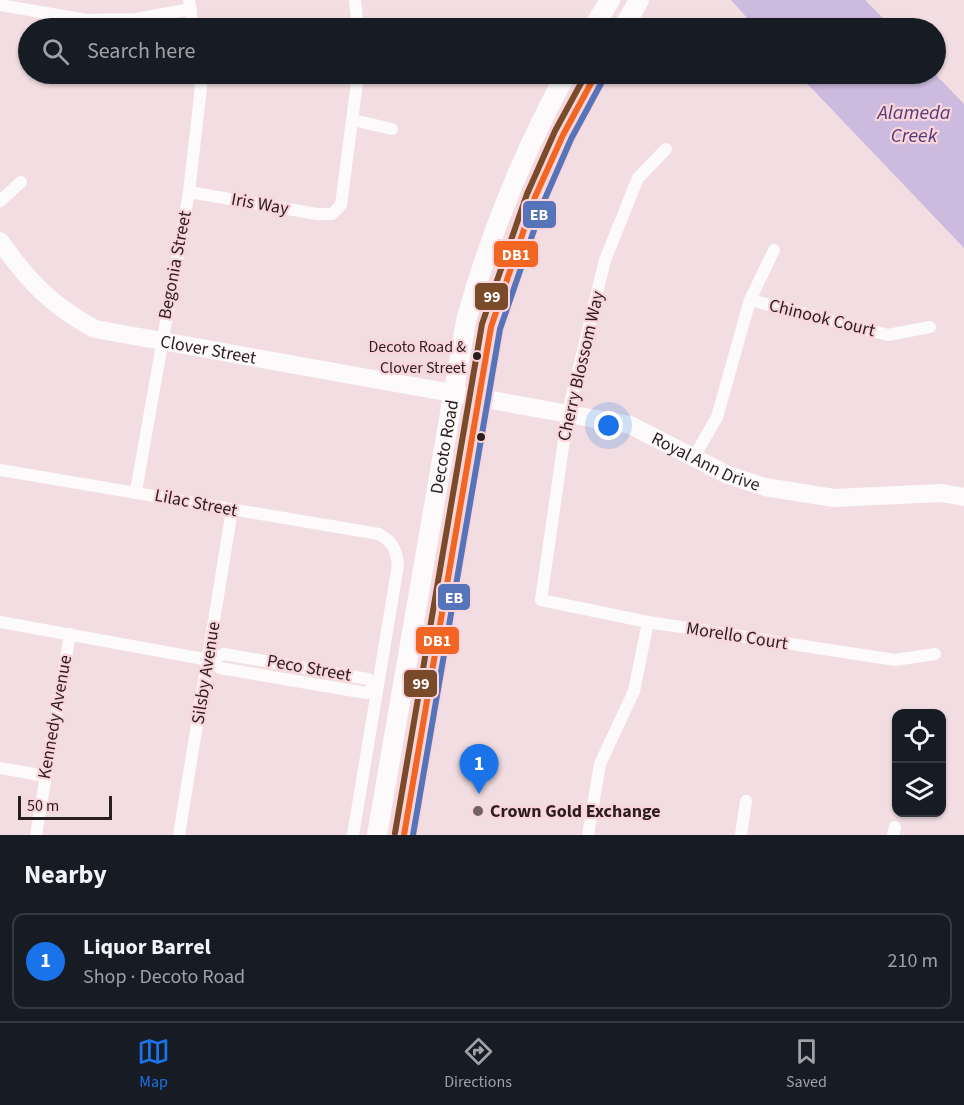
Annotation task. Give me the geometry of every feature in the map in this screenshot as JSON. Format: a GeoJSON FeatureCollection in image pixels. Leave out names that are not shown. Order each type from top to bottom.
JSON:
{"type":"FeatureCollection","features":[{"type":"Feature","properties":{"kind":"main road"},"geometry":{"type":"LineString","coordinates":[[599,18],[610,0]]}},
{"type":"Feature","properties":{"kind":"main road"},"geometry":{"type":"LineString","coordinates":[[629,18],[639,0]]}},
{"type":"Feature","properties":{"kind":"main road","name":"Decoto Road"},"geometry":{"type":"LineString","coordinates":[[376,835],[466,321],[483,260],[530,141],[561,84]]}},
{"type":"Feature","properties":{"kind":"main road","name":"Decoto Road"},"geometry":{"type":"LineString","coordinates":[[404,835],[491,327],[508,267],[532,201],[555,150],[591,84]]}},
{"type":"Feature","properties":{"kind":"street"},"geometry":{"type":"LineString","coordinates":[[355,0],[357,18]]}},
{"type":"Feature","properties":{"kind":"street"},"geometry":{"type":"LineString","coordinates":[[0,5],[75,18]]}},
{"type":"Feature","properties":{"kind":"street"},"geometry":{"type":"LineString","coordinates":[[140,18],[190,5]]}},
{"type":"Feature","properties":{"kind":"street","name":"Begonia Street"},"geometry":{"type":"LineString","coordinates":[[136,491],[160,343],[189,192],[201,84]]}},
{"type":"Feature","properties":{"kind":"street"},"geometry":{"type":"LineString","coordinates":[[357,84],[353,120],[392,129]]}},
{"type":"Feature","properties":{"kind":"street","name":"Iris Way"},"geometry":{"type":"LineString","coordinates":[[189,192],[317,214],[332,214],[341,206],[353,120]]}},
{"type":"Feature","properties":{"kind":"street","name":"Cherry Blossom Way"},"geometry":{"type":"LineString","coordinates":[[540,600],[568,412],[605,260],[638,178],[666,149]]}},
{"type":"Feature","properties":{"kind":"street"},"geometry":{"type":"LineString","coordinates":[[0,201],[21,183]]}},
{"type":"Feature","properties":{"kind":"street","name":"Clover Street"},"geometry":{"type":"LineString","coordinates":[[0,241],[24,275],[64,312],[95,329],[160,343],[453,392]]}},
{"type":"Feature","properties":{"kind":"street","name":"Chinook Court"},"geometry":{"type":"LineString","coordinates":[[694,457],[717,417],[750,300],[774,250]]}},
{"type":"Feature","properties":{"kind":"street","name":"Chinook Court"},"geometry":{"type":"LineString","coordinates":[[750,300],[888,334],[930,327]]}},
{"type":"Feature","properties":{"kind":"street","name":"Royal Ann Drive"},"geometry":{"type":"LineString","coordinates":[[453,392],[630,425],[728,475],[765,487],[834,498],[941,493],[964,497]]}},
{"type":"Feature","properties":{"kind":"street","name":"Lilac Street"},"geometry":{"type":"LineString","coordinates":[[0,470],[136,491],[232,510],[379,534],[390,540],[396,549],[398,565],[377,687]]}},
{"type":"Feature","properties":{"kind":"street","name":"Silsby Avenue"},"geometry":{"type":"LineString","coordinates":[[179,835],[232,510]]}},
{"type":"Feature","properties":{"kind":"street","name":"Morello Court"},"geometry":{"type":"LineString","coordinates":[[540,600],[648,622],[895,660],[935,654]]}},
{"type":"Feature","properties":{"kind":"street","name":"Peco Street"},"geometry":{"type":"LineString","coordinates":[[0,622],[209,660],[220,668],[366,693],[377,687]]}},
{"type":"Feature","properties":{"kind":"street"},"geometry":{"type":"LineString","coordinates":[[588,835],[600,764],[634,692],[648,622]]}},
{"type":"Feature","properties":{"kind":"street","name":"Kennedy Avenue"},"geometry":{"type":"LineString","coordinates":[[36,835],[70,634]]}},
{"type":"Feature","properties":{"kind":"street"},"geometry":{"type":"LineString","coordinates":[[353,835],[377,687]]}},
{"type":"Feature","properties":{"kind":"street"},"geometry":{"type":"LineString","coordinates":[[0,768],[45,776]]}},
{"type":"Feature","properties":{"kind":"street"},"geometry":{"type":"LineString","coordinates":[[741,835],[746,801]]}},
{"type":"Feature","properties":{"kind":"water"},"geometry":{"type":"Polygon","coordinates":[[[731,0],[865,0],[883,18],[747,18],[731,0]]]}},
{"type":"Feature","properties":{"kind":"water","name":"Alameda Creek"},"geometry":{"type":"Polygon","coordinates":[[[808,84],[945,84],[964,104],[964,248],[808,84]]]}},
{"type":"Feature","properties":{"kind":"transit line","name":"99"},"geometry":{"type":"LineString","coordinates":[[395,833],[482,324],[527,194],[555,131],[581,84]]}},
{"type":"Feature","properties":{"kind":"transit line","name":"DB1"},"geometry":{"type":"LineString","coordinates":[[404,835],[491,327],[535,197],[563,135],[591,84]]}},
{"type":"Feature","properties":{"kind":"transit line","name":"EB"},"geometry":{"type":"LineString","coordinates":[[413,835],[500,329],[544,201],[571,139],[601,84]]}},
{"type":"Feature","properties":{"kind":"place","name":"Decoto Road & Clover Street"},"geometry":{"type":"Point","coordinates":[477,356]}},
{"type":"Feature","properties":{"kind":"place","name":"Liquor Barrel"},"geometry":{"type":"Point","coordinates":[479,794]}},
{"type":"Feature","properties":{"kind":"place","name":"Crown Gold Exchange"},"geometry":{"type":"Point","coordinates":[478,811]}}]}
